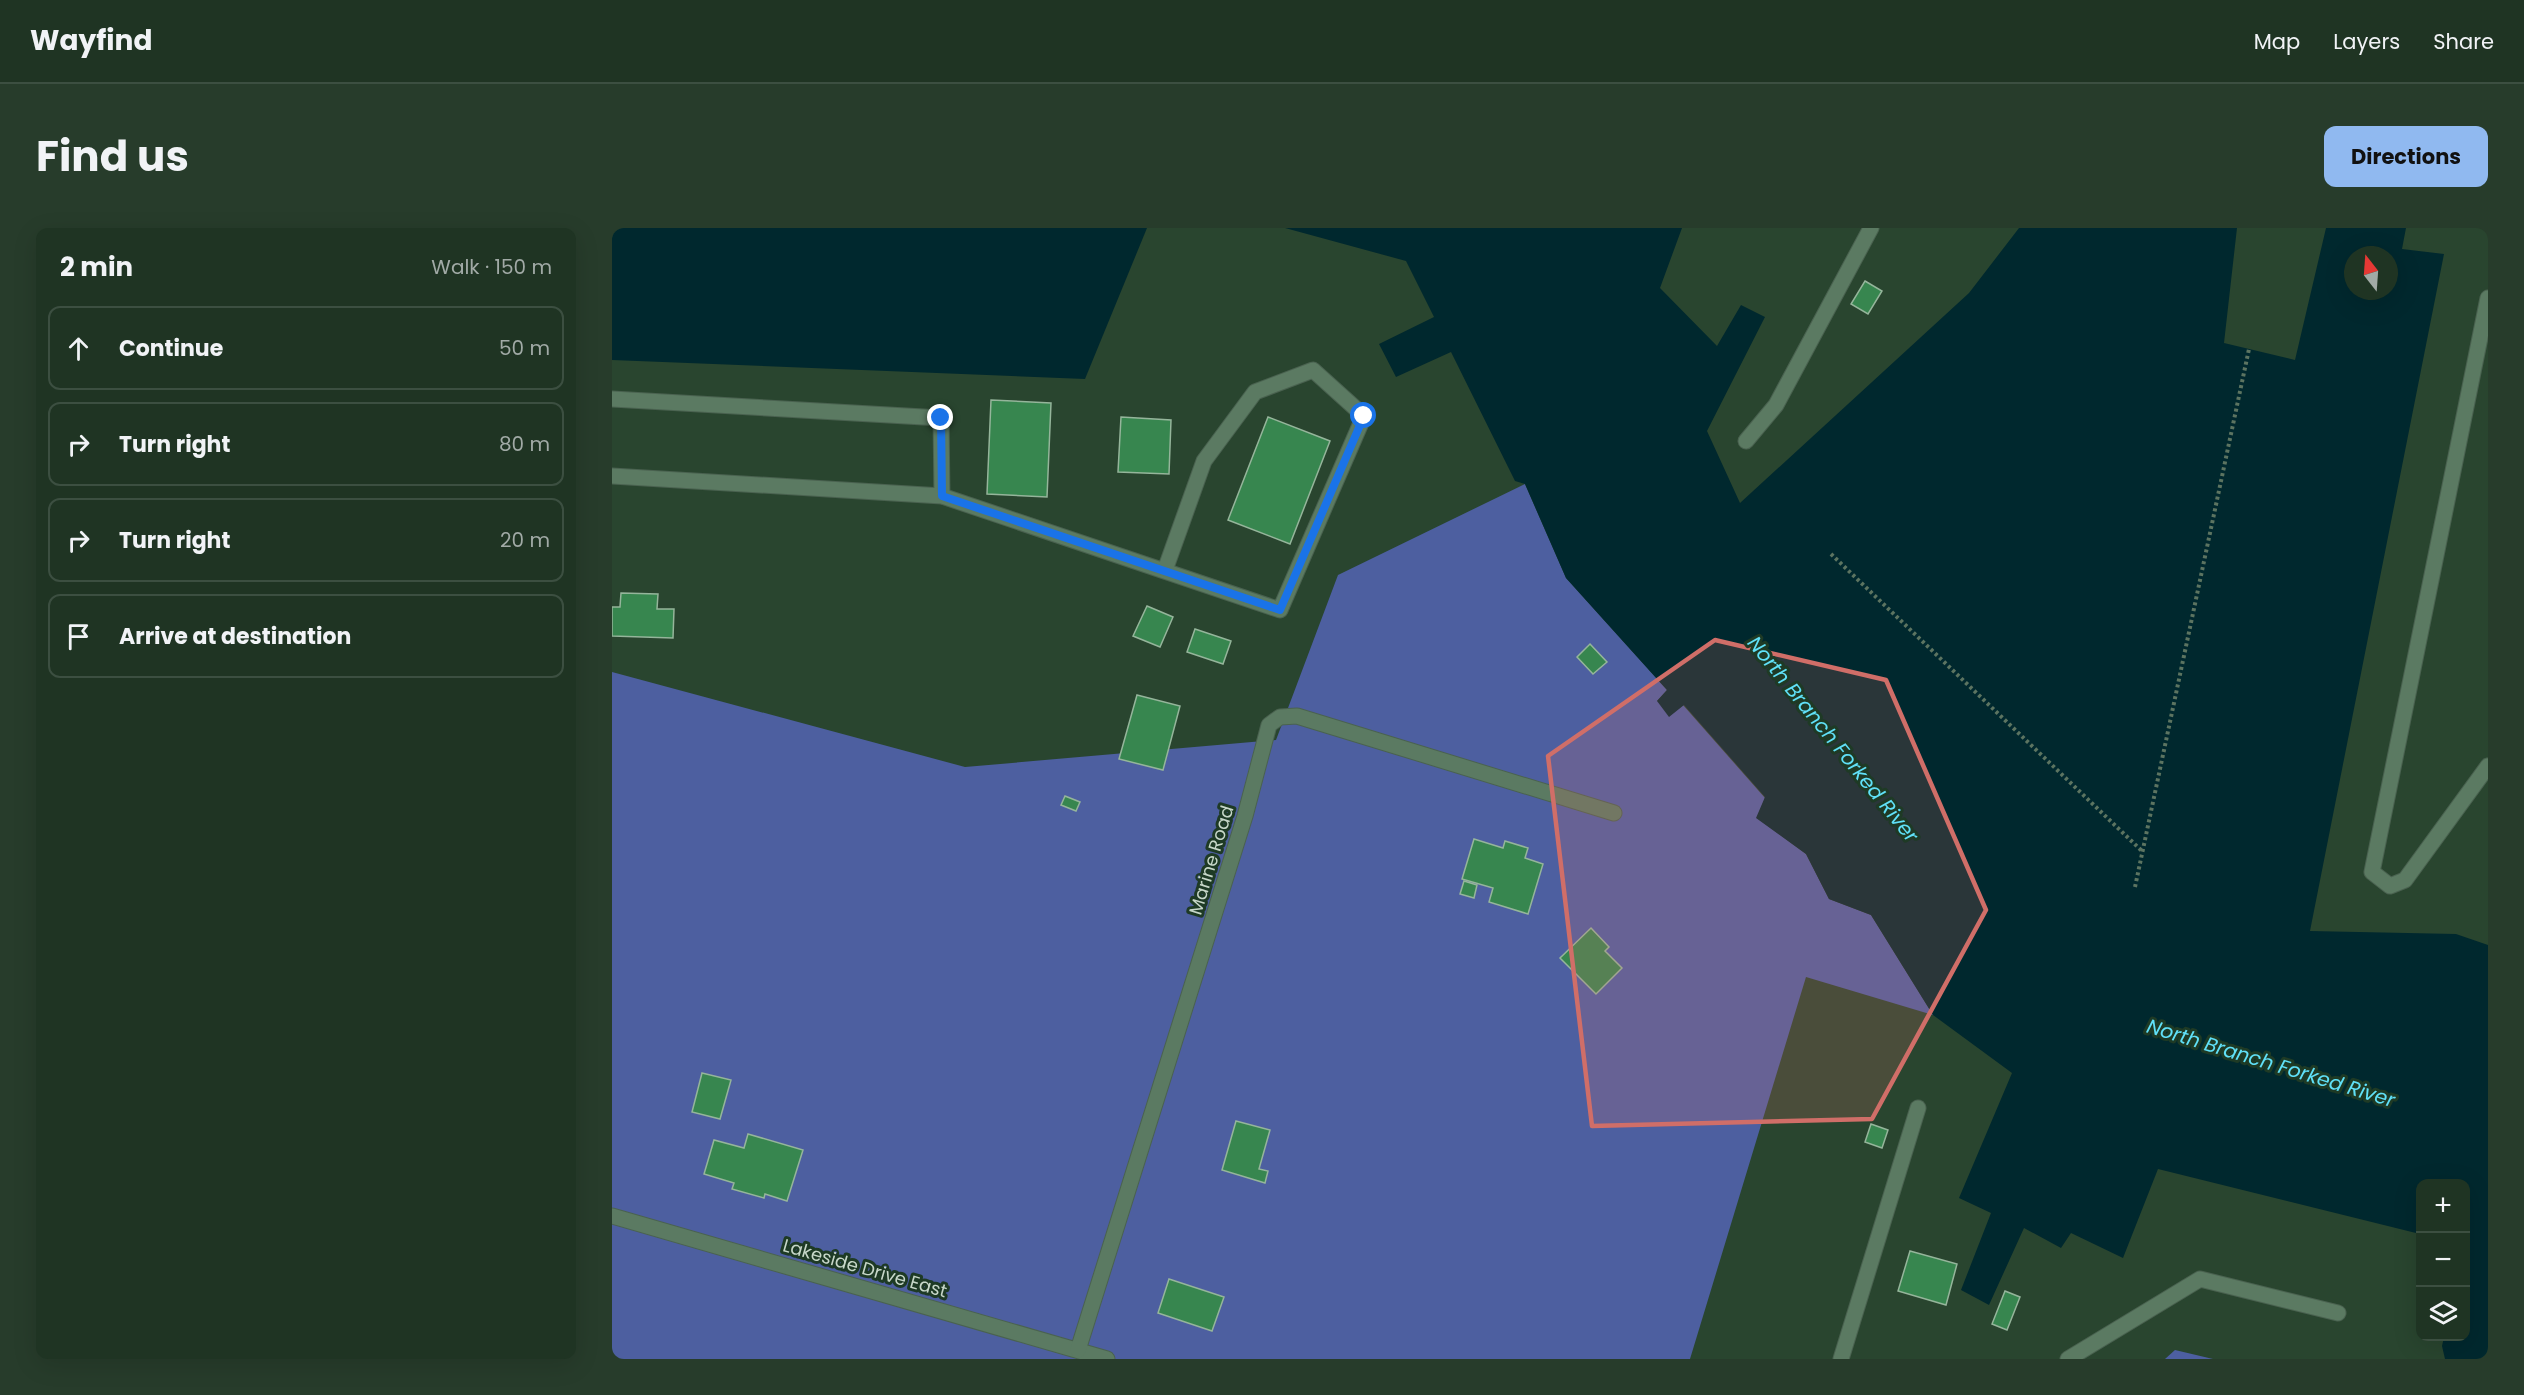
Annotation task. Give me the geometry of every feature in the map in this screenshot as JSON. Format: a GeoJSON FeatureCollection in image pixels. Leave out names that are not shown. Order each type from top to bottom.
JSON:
{"type":"FeatureCollection","features":[{"type":"Feature","properties":{"kind":"street"},"geometry":{"type":"LineString","coordinates":[[1746,441],[1776,405],[1871,228]]}},
{"type":"Feature","properties":{"kind":"street"},"geometry":{"type":"LineString","coordinates":[[2488,298],[2372,872],[2390,886],[2406,880],[2488,766]]}},
{"type":"Feature","properties":{"kind":"street"},"geometry":{"type":"LineString","coordinates":[[612,476],[942,496],[1280,610],[1364,416],[1312,369],[1255,392],[1204,461],[1165,570]]}},
{"type":"Feature","properties":{"kind":"street"},"geometry":{"type":"LineString","coordinates":[[612,399],[941,418],[942,496]]}},
{"type":"Feature","properties":{"kind":"street","name":"Marine Road"},"geometry":{"type":"LineString","coordinates":[[1078,1350],[1245,816],[1269,725],[1280,717],[1297,716],[1614,813]]}},
{"type":"Feature","properties":{"kind":"street"},"geometry":{"type":"LineString","coordinates":[[1841,1359],[1918,1108]]}},
{"type":"Feature","properties":{"kind":"street","name":"Lakeside Drive East"},"geometry":{"type":"LineString","coordinates":[[612,1216],[1107,1359]]}},
{"type":"Feature","properties":{"kind":"street"},"geometry":{"type":"LineString","coordinates":[[2068,1359],[2200,1280],[2338,1313]]}},
{"type":"Feature","properties":{"kind":"path"},"geometry":{"type":"LineString","coordinates":[[2135,887],[2249,349]]}},
{"type":"Feature","properties":{"kind":"path"},"geometry":{"type":"LineString","coordinates":[[1831,554],[2143,852]]}},
{"type":"Feature","properties":{"kind":"highlighted area"},"geometry":{"type":"Polygon","coordinates":[[[1715,640],[1886,680],[1986,910],[1872,1119],[1592,1126],[1548,756],[1715,640]]]}},
{"type":"Feature","properties":{"kind":"shaded area"},"geometry":{"type":"Polygon","coordinates":[[[1525,484],[1566,578],[1667,690],[1657,701],[1683,705],[1765,798],[1757,818],[1806,854],[1829,899],[1871,915],[1933,1015],[1806,977],[1690,1359],[612,1359],[612,672],[965,767],[1276,740],[1338,575],[1525,484]]]}},
{"type":"Feature","properties":{"kind":"shaded area"},"geometry":{"type":"Polygon","coordinates":[[[2175,1350],[2213,1359],[2165,1359],[2175,1350]]]}},
{"type":"Feature","properties":{"kind":"water"},"geometry":{"type":"Polygon","coordinates":[[[612,228],[1147,228],[1085,379],[612,360],[612,228]]]}},
{"type":"Feature","properties":{"kind":"water","name":"North Branch Forked River"},"geometry":{"type":"Polygon","coordinates":[[[1285,228],[1682,228],[1660,288],[1717,346],[1741,305],[1765,317],[1707,431],[1740,503],[1969,293],[2019,228],[2237,228],[2224,343],[2295,360],[2326,228],[2406,228],[2402,249],[2444,254],[2310,931],[2456,934],[2488,945],[2488,1359],[2445,1359],[2442,1346],[2443,1341],[2470,1341],[2470,1179],[2416,1179],[2416,1233],[2158,1169],[2123,1258],[2071,1233],[2061,1248],[2024,1228],[1989,1305],[1961,1290],[1991,1213],[1959,1198],[2012,1073],[1933,1015],[1871,915],[1829,899],[1806,854],[1756,818],[1765,797],[1684,705],[1669,717],[1657,701],[1667,690],[1566,578],[1525,484],[1515,481],[1451,352],[1396,377],[1379,344],[1434,317],[1406,261],[1285,228]]]}},
{"type":"Feature","properties":{"kind":"building"},"geometry":{"type":"Polygon","coordinates":[[[1865,281],[1882,291],[1868,314],[1851,304],[1865,281]]]}},
{"type":"Feature","properties":{"kind":"building"},"geometry":{"type":"Polygon","coordinates":[[[991,400],[1051,403],[1047,497],[987,494],[991,400]]]}},
{"type":"Feature","properties":{"kind":"building"},"geometry":{"type":"Polygon","coordinates":[[[1121,417],[1171,420],[1169,474],[1118,472],[1121,417]]]}},
{"type":"Feature","properties":{"kind":"building"},"geometry":{"type":"Polygon","coordinates":[[[1268,417],[1330,441],[1290,544],[1228,520],[1268,417]]]}},
{"type":"Feature","properties":{"kind":"building"},"geometry":{"type":"Polygon","coordinates":[[[621,593],[658,594],[657,609],[674,609],[673,638],[612,636],[612,607],[620,607],[621,593]]]}},
{"type":"Feature","properties":{"kind":"building"},"geometry":{"type":"Polygon","coordinates":[[[1147,606],[1173,617],[1160,647],[1133,636],[1147,606]]]}},
{"type":"Feature","properties":{"kind":"building"},"geometry":{"type":"Polygon","coordinates":[[[1195,629],[1231,641],[1223,664],[1187,652],[1195,629]]]}},
{"type":"Feature","properties":{"kind":"building"},"geometry":{"type":"Polygon","coordinates":[[[1590,644],[1607,662],[1593,674],[1577,657],[1590,644]]]}},
{"type":"Feature","properties":{"kind":"building"},"geometry":{"type":"Polygon","coordinates":[[[1137,695],[1180,706],[1163,770],[1119,759],[1137,695]]]}},
{"type":"Feature","properties":{"kind":"building"},"geometry":{"type":"Polygon","coordinates":[[[1065,796],[1080,802],[1076,811],[1061,805],[1065,796]]]}},
{"type":"Feature","properties":{"kind":"building"},"geometry":{"type":"Polygon","coordinates":[[[1474,839],[1503,848],[1505,841],[1528,848],[1525,858],[1543,864],[1528,914],[1489,902],[1493,888],[1462,879],[1474,839]]]}},
{"type":"Feature","properties":{"kind":"building"},"geometry":{"type":"Polygon","coordinates":[[[1464,881],[1477,885],[1474,898],[1460,894],[1464,881]]]}},
{"type":"Feature","properties":{"kind":"building"},"geometry":{"type":"Polygon","coordinates":[[[1591,928],[1609,947],[1605,951],[1622,968],[1596,994],[1560,958],[1591,928]]]}},
{"type":"Feature","properties":{"kind":"building"},"geometry":{"type":"Polygon","coordinates":[[[702,1073],[731,1080],[720,1119],[692,1112],[702,1073]]]}},
{"type":"Feature","properties":{"kind":"building"},"geometry":{"type":"Polygon","coordinates":[[[1236,1121],[1270,1130],[1259,1169],[1268,1171],[1265,1183],[1222,1170],[1236,1121]]]}},
{"type":"Feature","properties":{"kind":"building"},"geometry":{"type":"Polygon","coordinates":[[[1871,1124],[1888,1130],[1882,1148],[1865,1142],[1871,1124]]]}},
{"type":"Feature","properties":{"kind":"building"},"geometry":{"type":"Polygon","coordinates":[[[748,1134],[803,1150],[787,1201],[765,1194],[764,1198],[732,1189],[734,1183],[704,1174],[714,1140],[744,1148],[748,1134]]]}},
{"type":"Feature","properties":{"kind":"building"},"geometry":{"type":"Polygon","coordinates":[[[1910,1251],[1957,1264],[1946,1305],[1898,1291],[1910,1251]]]}},
{"type":"Feature","properties":{"kind":"building"},"geometry":{"type":"Polygon","coordinates":[[[1169,1279],[1224,1297],[1212,1331],[1158,1313],[1169,1279]]]}},
{"type":"Feature","properties":{"kind":"building"},"geometry":{"type":"Polygon","coordinates":[[[2005,1291],[2020,1297],[2007,1330],[1992,1324],[2005,1291]]]}},
{"type":"Feature","properties":{"kind":"route"},"geometry":{"type":"LineString","coordinates":[[941,418],[942,496],[1280,610],[1364,416]]}}]}
